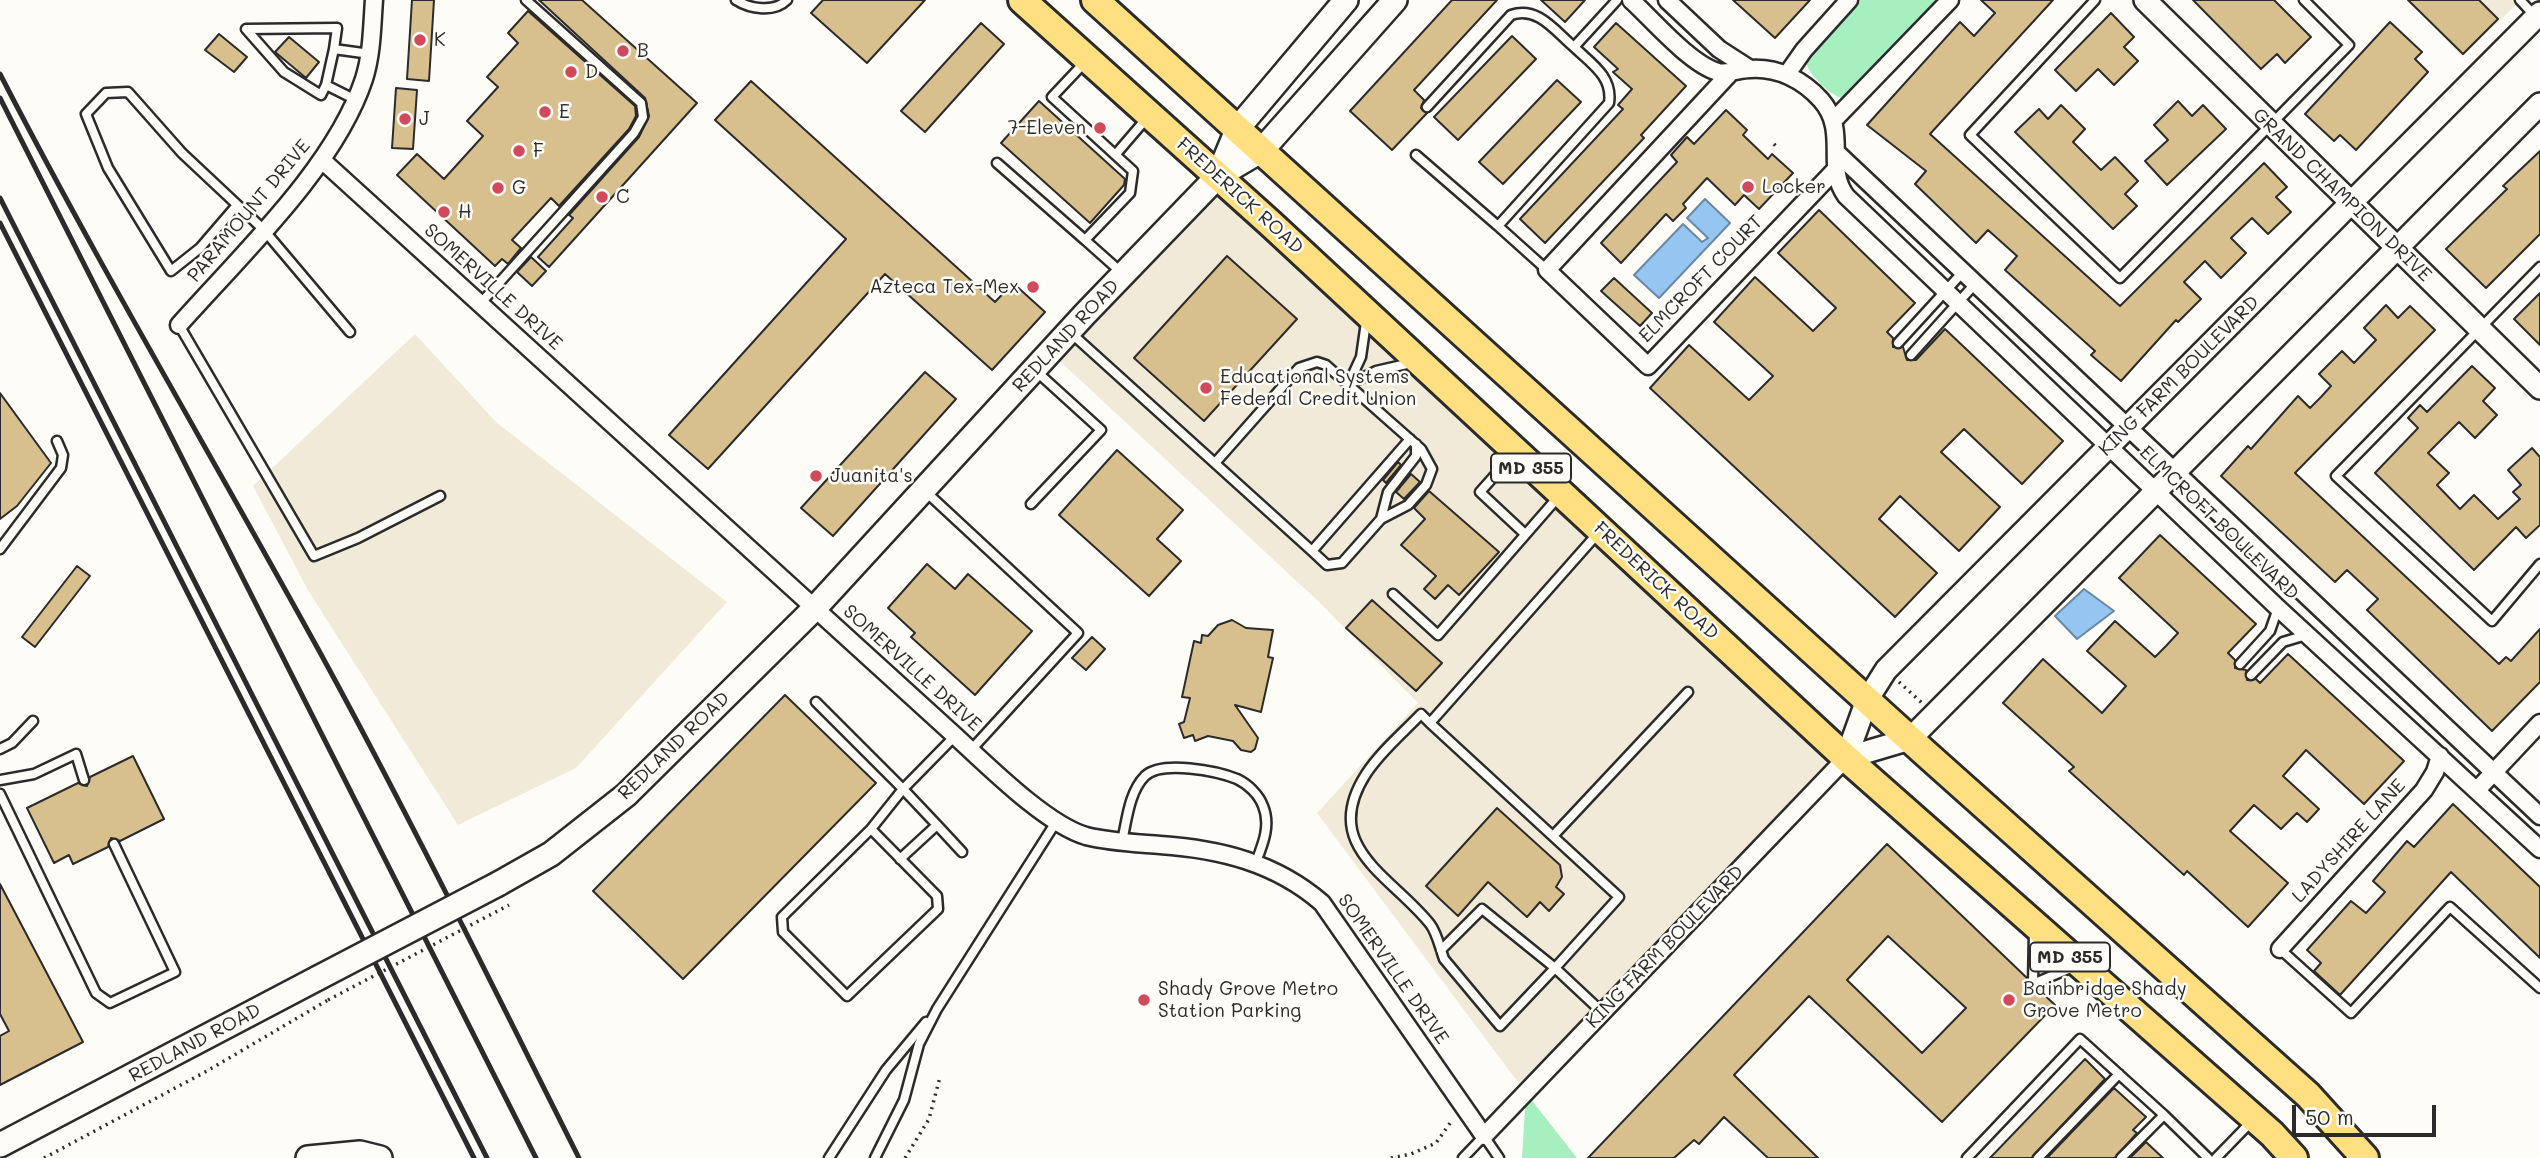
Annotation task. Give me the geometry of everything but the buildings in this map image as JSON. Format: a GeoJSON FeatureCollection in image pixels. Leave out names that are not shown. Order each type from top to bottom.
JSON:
{"type":"FeatureCollection","features":[{"type":"Feature","properties":{"kind":"main road","name":"FREDERICK ROAD"},"geometry":{"type":"LineString","coordinates":[[1022,0],[1218,176],[1846,758],[2254,1119],[2294,1158]]}},
{"type":"Feature","properties":{"kind":"main road","name":"MD 355"},"geometry":{"type":"LineString","coordinates":[[1095,0],[1910,739],[2308,1095],[2365,1158]]}},
{"type":"Feature","properties":{"kind":"main road"},"geometry":{"type":"LineString","coordinates":[[1218,176],[1238,128],[1346,0]]}},
{"type":"Feature","properties":{"kind":"main road"},"geometry":{"type":"LineString","coordinates":[[1218,176],[1262,150],[1395,0]]}},
{"type":"Feature","properties":{"kind":"main road","name":"REDLAND ROAD"},"geometry":{"type":"LineString","coordinates":[[0,1145],[318,978],[503,895],[626,795],[814,608],[1069,331],[1218,176]]}},
{"type":"Feature","properties":{"kind":"main road"},"geometry":{"type":"LineString","coordinates":[[308,1158],[360,1153],[380,1158]]}},
{"type":"Feature","properties":{"kind":"street","name":"PARAMOUNT DRIVE"},"geometry":{"type":"LineString","coordinates":[[180,325],[323,161],[356,100],[370,54],[374,0]]}},
{"type":"Feature","properties":{"kind":"street"},"geometry":{"type":"LineString","coordinates":[[1631,0],[1690,55],[1717,72],[1750,69],[1787,74],[1807,86],[1834,120],[1950,0]]}},
{"type":"Feature","properties":{"kind":"street"},"geometry":{"type":"LineString","coordinates":[[1667,0],[1719,49],[1750,69]]}},
{"type":"Feature","properties":{"kind":"street","name":"GRAND CHAMPION DRIVE"},"geometry":{"type":"LineString","coordinates":[[2145,0],[2540,388]]}},
{"type":"Feature","properties":{"kind":"street"},"geometry":{"type":"LineString","coordinates":[[1787,74],[1843,2]]}},
{"type":"Feature","properties":{"kind":"street","name":"KING FARM BOULEVARD"},"geometry":{"type":"LineString","coordinates":[[1484,1136],[1846,758],[1867,700],[1886,670],[2538,15]]}},
{"type":"Feature","properties":{"kind":"street"},"geometry":{"type":"LineString","coordinates":[[1547,270],[1731,72]]}},
{"type":"Feature","properties":{"kind":"street","name":"KING FARM BOULEVARD"},"geometry":{"type":"LineString","coordinates":[[1846,758],[1910,739],[2540,104]]}},
{"type":"Feature","properties":{"kind":"street","name":"ELMCROFT BOULEVARD"},"geometry":{"type":"LineString","coordinates":[[1834,120],[1838,136],[1838,184],[1846,196],[2306,635],[2540,849]]}},
{"type":"Feature","properties":{"kind":"street","name":"SOMERVILLE DRIVE"},"geometry":{"type":"LineString","coordinates":[[323,161],[955,736],[1056,822],[1086,836],[1214,852],[1256,862],[1301,885],[1322,902],[1484,1136]]}},
{"type":"Feature","properties":{"kind":"street","name":"ELMCROFT BOULEVARD"},"geometry":{"type":"LineString","coordinates":[[1836,161],[1968,279],[2540,816]]}},
{"type":"Feature","properties":{"kind":"street","name":"ELMCROFT COURT"},"geometry":{"type":"LineString","coordinates":[[1547,270],[1647,366],[1836,161]]}},
{"type":"Feature","properties":{"kind":"street"},"geometry":{"type":"LineString","coordinates":[[2477,790],[2540,723]]}},
{"type":"Feature","properties":{"kind":"street","name":"LADYSHIRE LANE"},"geometry":{"type":"LineString","coordinates":[[2280,949],[2424,790],[2435,772],[2440,756]]}},
{"type":"Feature","properties":{"kind":"lane"},"geometry":{"type":"LineString","coordinates":[[480,304],[634,133],[643,117],[641,103],[526,0]]}},
{"type":"Feature","properties":{"kind":"lane"},"geometry":{"type":"LineString","coordinates":[[736,0],[764,9],[783,4],[787,0]]}},
{"type":"Feature","properties":{"kind":"lane"},"geometry":{"type":"LineString","coordinates":[[1574,47],[1617,0]]}},
{"type":"Feature","properties":{"kind":"lane"},"geometry":{"type":"LineString","coordinates":[[2095,0],[1970,135],[2120,278],[2349,45],[2304,0]]}},
{"type":"Feature","properties":{"kind":"lane"},"geometry":{"type":"LineString","coordinates":[[2520,0],[2538,15]]}},
{"type":"Feature","properties":{"kind":"lane"},"geometry":{"type":"LineString","coordinates":[[1426,107],[1511,15],[1525,10],[1535,14],[1606,78],[1611,89],[1609,103],[1498,226]]}},
{"type":"Feature","properties":{"kind":"lane"},"geometry":{"type":"LineString","coordinates":[[337,28],[334,49],[321,95],[284,72],[246,29],[337,28]]}},
{"type":"Feature","properties":{"kind":"lane"},"geometry":{"type":"LineString","coordinates":[[334,49],[370,54]]}},
{"type":"Feature","properties":{"kind":"lane"},"geometry":{"type":"LineString","coordinates":[[1085,240],[1130,193],[1133,184],[1133,171],[1052,97],[1087,58]]}},
{"type":"Feature","properties":{"kind":"lane"},"geometry":{"type":"LineString","coordinates":[[326,85],[356,100]]}},
{"type":"Feature","properties":{"kind":"lane"},"geometry":{"type":"LineString","coordinates":[[237,205],[200,248],[171,271],[108,168],[86,114],[106,93],[128,92],[182,153],[263,229],[349,332]]}},
{"type":"Feature","properties":{"kind":"lane"},"geometry":{"type":"LineString","coordinates":[[1116,153],[1150,115]]}},
{"type":"Feature","properties":{"kind":"lane"},"geometry":{"type":"LineString","coordinates":[[1416,155],[1547,270]]}},
{"type":"Feature","properties":{"kind":"lane"},"geometry":{"type":"LineString","coordinates":[[997,163],[1123,274]]}},
{"type":"Feature","properties":{"kind":"lane"},"geometry":{"type":"LineString","coordinates":[[2540,267],[2336,476],[2492,621],[2540,564]]}},
{"type":"Feature","properties":{"kind":"lane"},"geometry":{"type":"LineString","coordinates":[[1911,355],[1968,279]]}},
{"type":"Feature","properties":{"kind":"lane"},"geometry":{"type":"LineString","coordinates":[[1898,343],[1952,297],[1968,279]]}},
{"type":"Feature","properties":{"kind":"lane"},"geometry":{"type":"LineString","coordinates":[[1349,385],[1361,357],[1367,332],[1365,312]]}},
{"type":"Feature","properties":{"kind":"lane"},"geometry":{"type":"LineString","coordinates":[[180,325],[314,555],[358,538],[440,496]]}},
{"type":"Feature","properties":{"kind":"lane"},"geometry":{"type":"LineString","coordinates":[[1069,331],[1327,565],[1338,566],[1381,519],[1403,509],[1429,480],[1430,461],[1413,441],[1325,365],[1308,362],[1299,368],[1215,463]]}},
{"type":"Feature","properties":{"kind":"lane"},"geometry":{"type":"LineString","coordinates":[[1349,385],[1399,364],[1419,362]]}},
{"type":"Feature","properties":{"kind":"lane"},"geometry":{"type":"LineString","coordinates":[[1031,504],[1101,430],[1034,369]]}},
{"type":"Feature","properties":{"kind":"lane"},"geometry":{"type":"LineString","coordinates":[[0,549],[61,468],[63,455],[57,441]]}},
{"type":"Feature","properties":{"kind":"lane"},"geometry":{"type":"LineString","coordinates":[[1381,519],[1388,492],[1416,456],[1413,441]]}},
{"type":"Feature","properties":{"kind":"lane"},"geometry":{"type":"LineString","coordinates":[[1311,551],[1413,441]]}},
{"type":"Feature","properties":{"kind":"lane"},"geometry":{"type":"LineString","coordinates":[[1515,453],[1480,492],[1525,534]]}},
{"type":"Feature","properties":{"kind":"lane"},"geometry":{"type":"LineString","coordinates":[[923,489],[1078,633],[971,750]]}},
{"type":"Feature","properties":{"kind":"lane"},"geometry":{"type":"LineString","coordinates":[[1393,594],[1438,635],[1561,494]]}},
{"type":"Feature","properties":{"kind":"lane"},"geometry":{"type":"LineString","coordinates":[[1430,723],[1601,530]]}},
{"type":"Feature","properties":{"kind":"lane"},"geometry":{"type":"LineString","coordinates":[[2239,664],[2270,631],[2278,608]]}},
{"type":"Feature","properties":{"kind":"lane"},"geometry":{"type":"LineString","coordinates":[[2251,675],[2283,642],[2306,635]]}},
{"type":"Feature","properties":{"kind":"lane"},"geometry":{"type":"LineString","coordinates":[[1553,836],[1688,692]]}},
{"type":"Feature","properties":{"kind":"lane"},"geometry":{"type":"LineString","coordinates":[[816,702],[962,852]]}},
{"type":"Feature","properties":{"kind":"lane"},"geometry":{"type":"LineString","coordinates":[[1421,714],[1430,723],[1619,897],[1500,1026],[1444,959],[1432,926],[1366,860],[1352,831],[1351,817],[1357,789],[1368,771],[1421,714]]}},
{"type":"Feature","properties":{"kind":"lane"},"geometry":{"type":"LineString","coordinates":[[0,750],[33,721]]}},
{"type":"Feature","properties":{"kind":"lane"},"geometry":{"type":"LineString","coordinates":[[871,829],[937,896],[938,909],[847,996],[783,932],[782,918],[871,829],[903,789],[955,736]]}},
{"type":"Feature","properties":{"kind":"lane"},"geometry":{"type":"LineString","coordinates":[[0,780],[34,775],[76,754],[85,780]]}},
{"type":"Feature","properties":{"kind":"lane"},"geometry":{"type":"LineString","coordinates":[[1122,841],[1132,800],[1143,778],[1160,767],[1175,766],[1237,779],[1257,795],[1267,818],[1266,834],[1256,862]]}},
{"type":"Feature","properties":{"kind":"lane"},"geometry":{"type":"LineString","coordinates":[[0,794],[96,993],[110,1003],[175,972],[114,844]]}},
{"type":"Feature","properties":{"kind":"lane"},"geometry":{"type":"LineString","coordinates":[[875,1158],[904,1100],[919,1044],[937,1009],[1056,822]]}},
{"type":"Feature","properties":{"kind":"lane"},"geometry":{"type":"LineString","coordinates":[[900,859],[937,825]]}},
{"type":"Feature","properties":{"kind":"lane"},"geometry":{"type":"LineString","coordinates":[[2280,949],[2351,1013],[2450,907],[2540,988]]}},
{"type":"Feature","properties":{"kind":"lane"},"geometry":{"type":"LineString","coordinates":[[1441,950],[1482,909],[1555,968],[1603,1013]]}},
{"type":"Feature","properties":{"kind":"lane"},"geometry":{"type":"LineString","coordinates":[[2034,925],[2033,984],[2079,965]]}},
{"type":"Feature","properties":{"kind":"lane"},"geometry":{"type":"LineString","coordinates":[[829,1158],[886,1070],[937,1009]]}},
{"type":"Feature","properties":{"kind":"lane"},"geometry":{"type":"LineString","coordinates":[[1967,1158],[2081,1040],[2207,1158]]}},
{"type":"Feature","properties":{"kind":"lane"},"geometry":{"type":"LineString","coordinates":[[2038,1158],[2119,1074]]}},
{"type":"Feature","properties":{"kind":"lane"},"geometry":{"type":"LineString","coordinates":[[2121,1158],[2164,1115]]}},
{"type":"Feature","properties":{"kind":"lane"},"geometry":{"type":"LineString","coordinates":[[2216,1158],[2254,1119]]}},
{"type":"Feature","properties":{"kind":"lane"},"geometry":{"type":"LineString","coordinates":[[1463,1158],[1484,1136],[1499,1158]]}},
{"type":"Feature","properties":{"kind":"path"},"geometry":{"type":"LineString","coordinates":[[1774,144],[1779,149]]}},
{"type":"Feature","properties":{"kind":"path"},"geometry":{"type":"LineString","coordinates":[[1894,679],[1927,707]]}},
{"type":"Feature","properties":{"kind":"path"},"geometry":{"type":"LineString","coordinates":[[44,1158],[207,1071],[503,895]]}},
{"type":"Feature","properties":{"kind":"path"},"geometry":{"type":"LineString","coordinates":[[905,1158],[929,1119],[940,1077]]}},
{"type":"Feature","properties":{"kind":"path"},"geometry":{"type":"LineString","coordinates":[[1391,1158],[1411,1154],[1436,1143],[1454,1117]]}},
{"type":"Feature","properties":{"kind":"shaded area"},"geometry":{"type":"Polygon","coordinates":[[[2409,0],[2521,0],[2462,57],[2409,0]]]}},
{"type":"Feature","properties":{"kind":"shaded area"},"geometry":{"type":"Polygon","coordinates":[[[1211,170],[1846,758],[1526,1093],[1317,813],[1418,703],[1319,602],[1050,352],[1211,170]]]}},
{"type":"Feature","properties":{"kind":"shaded area"},"geometry":{"type":"Polygon","coordinates":[[[415,334],[496,422],[727,602],[576,768],[458,825],[309,592],[253,486],[415,334]]]}},
{"type":"Feature","properties":{"kind":"green space"},"geometry":{"type":"Polygon","coordinates":[[[1860,0],[1940,0],[1845,99],[1821,84],[1810,72],[1806,61],[1860,0]]]}},
{"type":"Feature","properties":{"kind":"green space"},"geometry":{"type":"Polygon","coordinates":[[[1526,1093],[1577,1158],[1522,1158],[1526,1093]]]}},
{"type":"Feature","properties":{"kind":"water"},"geometry":{"type":"Polygon","coordinates":[[[1705,199],[1730,223],[1659,298],[1634,275],[1683,224],[1702,242],[1708,238],[1687,218],[1705,199]]]}},
{"type":"Feature","properties":{"kind":"water"},"geometry":{"type":"Polygon","coordinates":[[[2084,589],[2114,611],[2077,639],[2055,616],[2084,589]]]}},
{"type":"Feature","properties":{"kind":"railway"},"geometry":{"type":"LineString","coordinates":[[0,74],[77,219],[351,710],[579,1158]]}},
{"type":"Feature","properties":{"kind":"railway"},"geometry":{"type":"LineString","coordinates":[[0,98],[536,1158]]}},
{"type":"Feature","properties":{"kind":"railway"},"geometry":{"type":"LineString","coordinates":[[0,198],[487,1158]]}},
{"type":"Feature","properties":{"kind":"railway"},"geometry":{"type":"LineString","coordinates":[[0,223],[474,1158]]}},
{"type":"Feature","properties":{"kind":"place","name":"K"},"geometry":{"type":"Point","coordinates":[420,40]}},
{"type":"Feature","properties":{"kind":"place","name":"B"},"geometry":{"type":"Point","coordinates":[623,51]}},
{"type":"Feature","properties":{"kind":"place","name":"D"},"geometry":{"type":"Point","coordinates":[571,72]}},
{"type":"Feature","properties":{"kind":"place","name":"E"},"geometry":{"type":"Point","coordinates":[545,112]}},
{"type":"Feature","properties":{"kind":"place","name":"J"},"geometry":{"type":"Point","coordinates":[405,119]}},
{"type":"Feature","properties":{"kind":"place","name":"7-Eleven"},"geometry":{"type":"Point","coordinates":[1100,128]}},
{"type":"Feature","properties":{"kind":"place","name":"F"},"geometry":{"type":"Point","coordinates":[519,151]}},
{"type":"Feature","properties":{"kind":"place","name":"Locker"},"geometry":{"type":"Point","coordinates":[1748,187]}},
{"type":"Feature","properties":{"kind":"place","name":"G"},"geometry":{"type":"Point","coordinates":[498,188]}},
{"type":"Feature","properties":{"kind":"place","name":"C"},"geometry":{"type":"Point","coordinates":[602,197]}},
{"type":"Feature","properties":{"kind":"place","name":"H"},"geometry":{"type":"Point","coordinates":[444,212]}},
{"type":"Feature","properties":{"kind":"place","name":"Azteca Tex-Mex"},"geometry":{"type":"Point","coordinates":[1033,287]}},
{"type":"Feature","properties":{"kind":"place","name":"Educational Systems Federal Credit Union"},"geometry":{"type":"Point","coordinates":[1206,388]}},
{"type":"Feature","properties":{"kind":"place","name":"Juanita's"},"geometry":{"type":"Point","coordinates":[816,476]}},
{"type":"Feature","properties":{"kind":"place","name":"Shady Grove Metro Station Parking"},"geometry":{"type":"Point","coordinates":[1144,1000]}},
{"type":"Feature","properties":{"kind":"place","name":"Bainbridge Shady Grove Metro"},"geometry":{"type":"Point","coordinates":[2009,1000]}}]}
